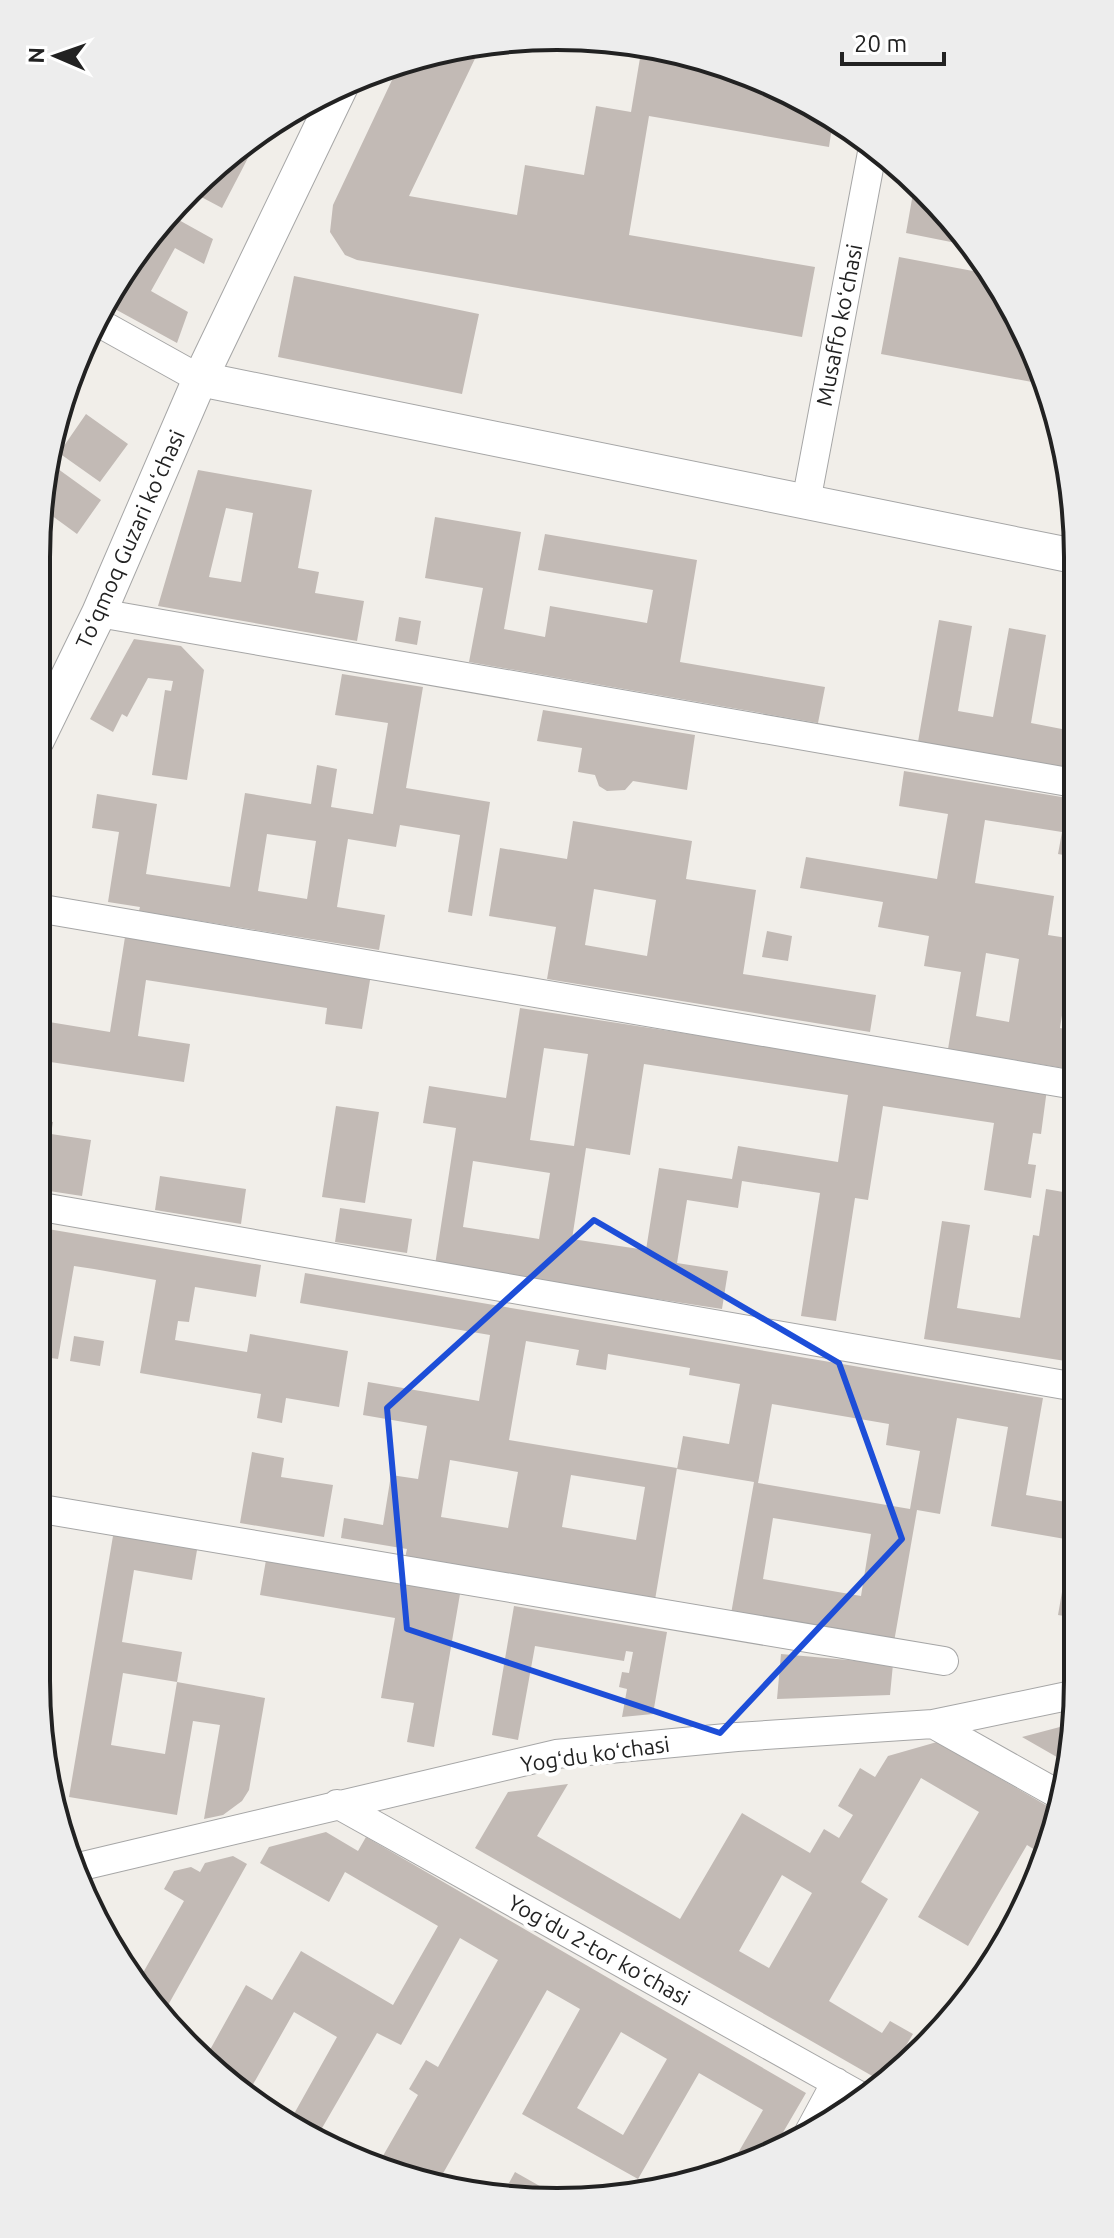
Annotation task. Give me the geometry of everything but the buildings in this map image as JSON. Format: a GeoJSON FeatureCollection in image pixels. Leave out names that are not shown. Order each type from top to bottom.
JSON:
{"type":"FeatureCollection","features":[{"type":"Feature","properties":{"kind":"street","name":"Toʻqmoq Guzari koʻchasi"},"geometry":{"type":"LineString","coordinates":[[50,713],[99,613],[322,108]]}},
{"type":"Feature","properties":{"kind":"street","name":"Musaffo koʻchasi"},"geometry":{"type":"LineString","coordinates":[[806,502],[871,159]]}},
{"type":"Feature","properties":{"kind":"street"},"geometry":{"type":"LineString","coordinates":[[106,326],[200,379],[1064,554]]}},
{"type":"Feature","properties":{"kind":"street"},"geometry":{"type":"LineString","coordinates":[[99,613],[1064,781]]}},
{"type":"Feature","properties":{"kind":"street"},"geometry":{"type":"LineString","coordinates":[[50,910],[1064,1083]]}},
{"type":"Feature","properties":{"kind":"street"},"geometry":{"type":"LineString","coordinates":[[50,1208],[1064,1385]]}},
{"type":"Feature","properties":{"kind":"street"},"geometry":{"type":"LineString","coordinates":[[50,1510],[944,1661]]}},
{"type":"Feature","properties":{"kind":"street","name":"Yogʻdu koʻchasi"},"geometry":{"type":"LineString","coordinates":[[85,1865],[556,1754],[737,1737],[933,1724],[1064,1697]]}},
{"type":"Feature","properties":{"kind":"street"},"geometry":{"type":"LineString","coordinates":[[933,1724],[1052,1791]]}},
{"type":"Feature","properties":{"kind":"street","name":"Yogʻdu 2-tor koʻchasi"},"geometry":{"type":"LineString","coordinates":[[337,1804],[848,2089]]}},
{"type":"Feature","properties":{"kind":"street"},"geometry":{"type":"LineString","coordinates":[[832,2107],[848,2089]]}},
{"type":"Feature","properties":{"kind":"highlighted area"},"geometry":{"type":"Polygon","coordinates":[[[594,1220],[839,1363],[902,1539],[720,1733],[407,1629],[387,1408],[594,1220]]]}}]}
